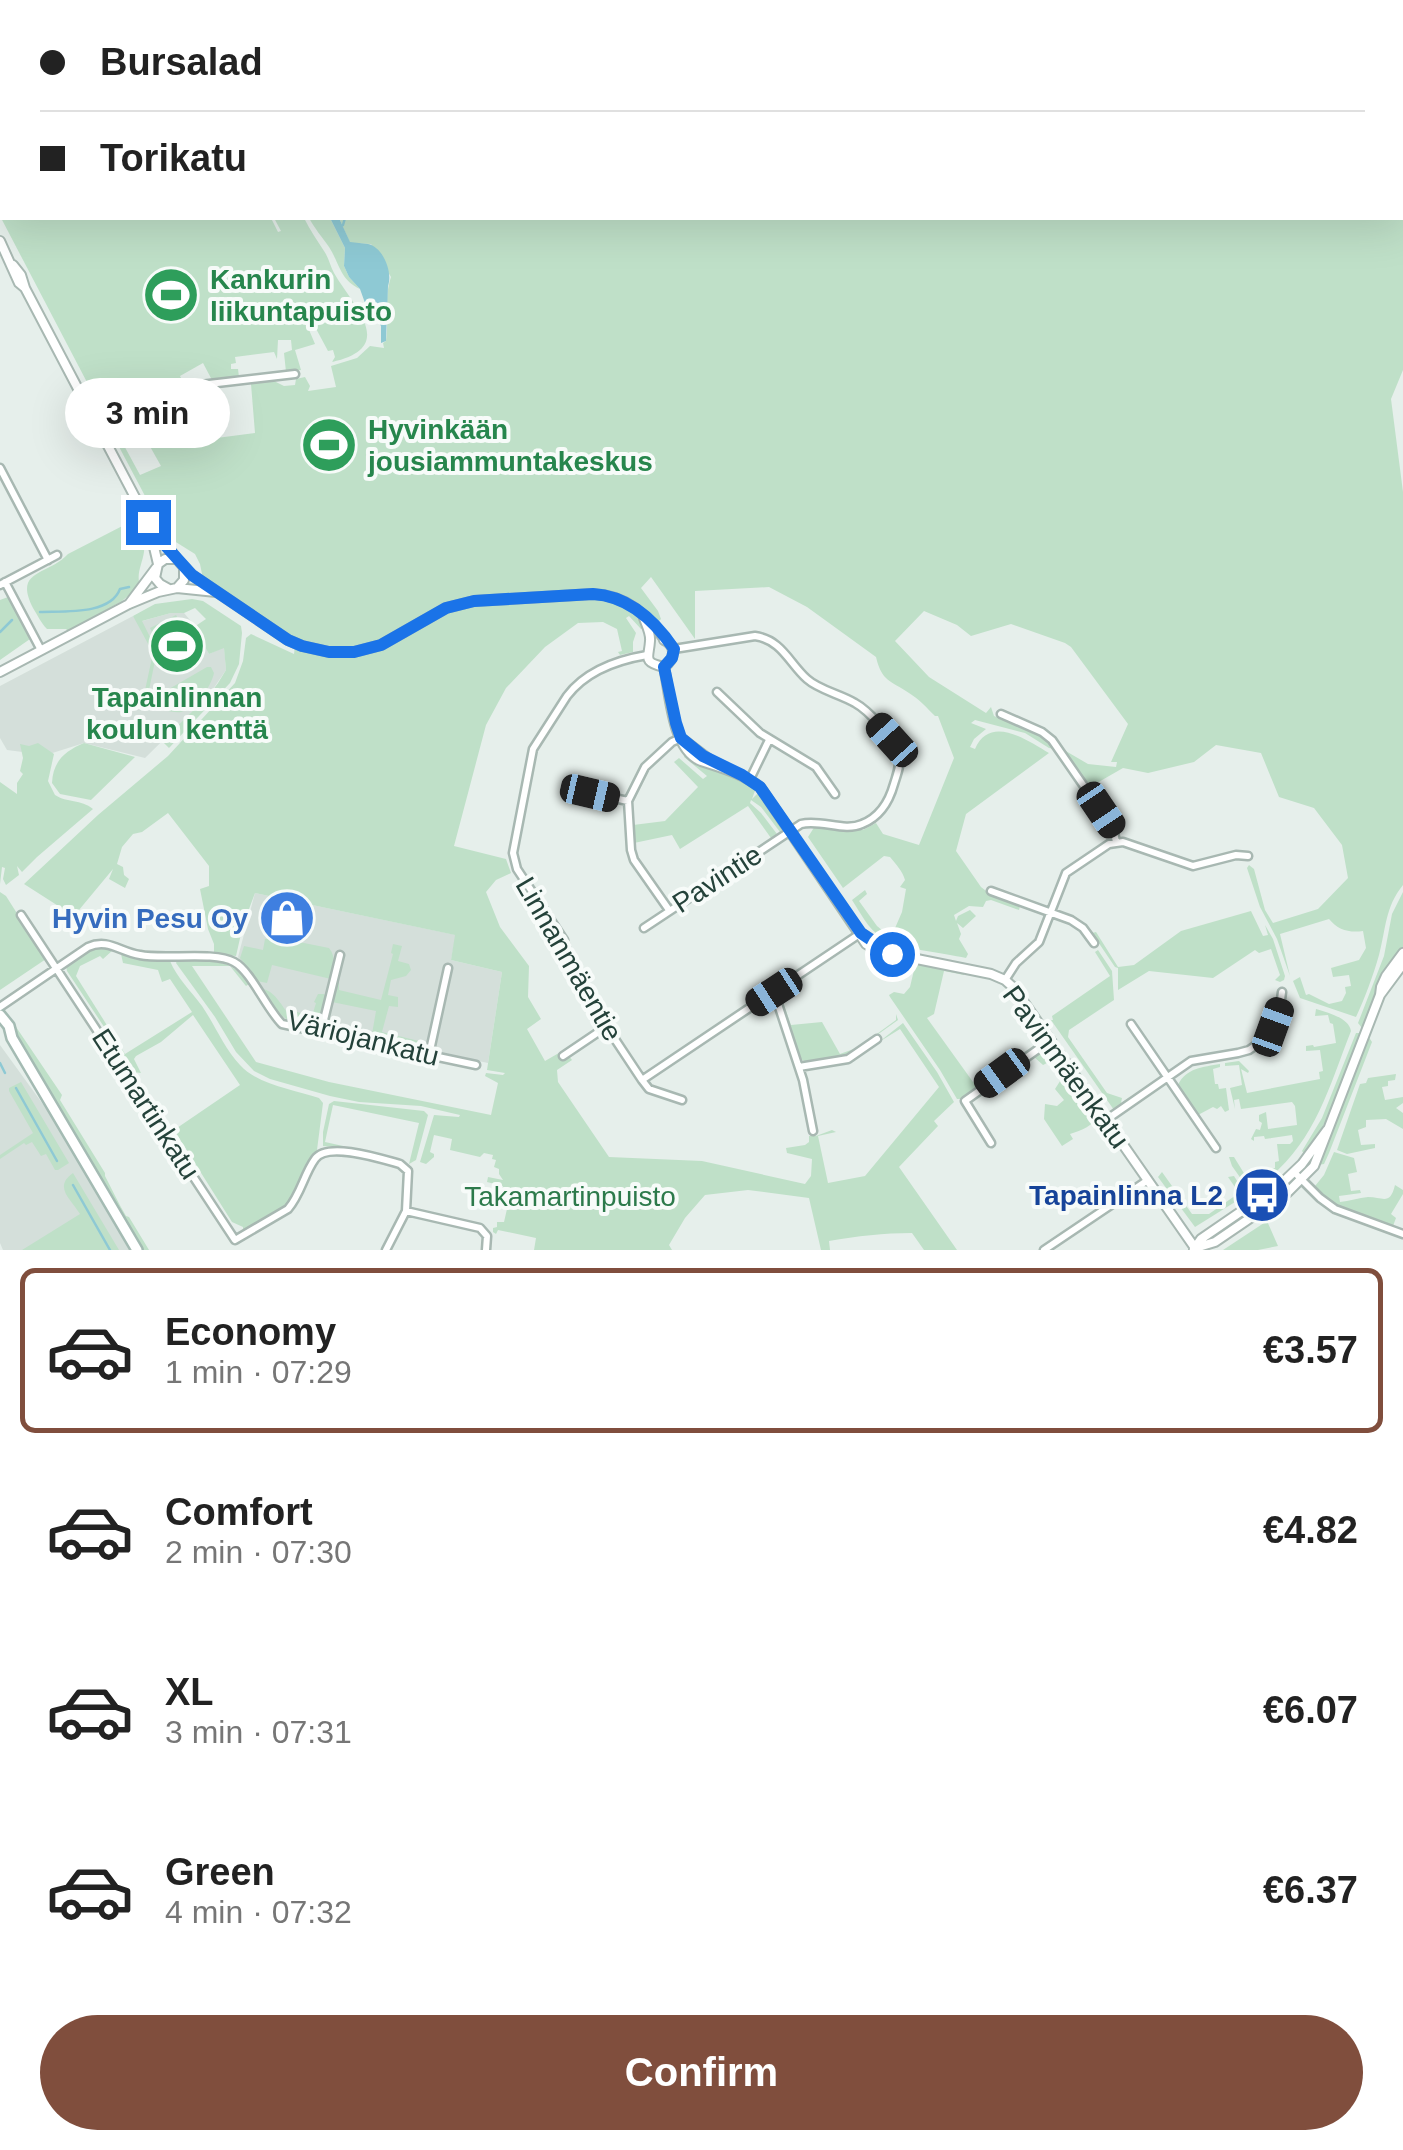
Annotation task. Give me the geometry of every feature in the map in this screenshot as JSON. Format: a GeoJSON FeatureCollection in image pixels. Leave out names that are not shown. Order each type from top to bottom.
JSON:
{"type":"FeatureCollection","features":[{"type":"Feature","properties":{"kind":"main road"},"geometry":{"type":"LineString","coordinates":[[0,1011],[12,1038]]}},
{"type":"Feature","properties":{"kind":"main road"},"geometry":{"type":"LineString","coordinates":[[0,1026],[12,1038],[137,1250]]}},
{"type":"Feature","properties":{"kind":"street"},"geometry":{"type":"LineString","coordinates":[[0,241],[16,278],[25,288],[148,522],[184,567],[288,640],[329,652],[354,652],[381,645],[446,608],[488,599],[604,594],[628,603],[648,617],[674,649]]}},
{"type":"Feature","properties":{"kind":"street"},"geometry":{"type":"LineString","coordinates":[[96,424],[166,389],[295,374]]}},
{"type":"Feature","properties":{"kind":"street"},"geometry":{"type":"LineString","coordinates":[[0,468],[48,560]]}},
{"type":"Feature","properties":{"kind":"street"},"geometry":{"type":"LineString","coordinates":[[148,522],[157,581],[173,588],[219,593]]}},
{"type":"Feature","properties":{"kind":"street"},"geometry":{"type":"LineString","coordinates":[[40,650],[3,584],[57,555]]}},
{"type":"Feature","properties":{"kind":"street"},"geometry":{"type":"LineString","coordinates":[[128,604],[156,566],[165,558],[176,559]]}},
{"type":"Feature","properties":{"kind":"street"},"geometry":{"type":"LineString","coordinates":[[0,672],[128,604],[173,588],[186,576],[184,567]]}},
{"type":"Feature","properties":{"kind":"street"},"geometry":{"type":"LineString","coordinates":[[643,614],[650,635],[646,654],[650,662],[664,667]]}},
{"type":"Feature","properties":{"kind":"street"},"geometry":{"type":"LineString","coordinates":[[674,649],[762,637],[777,644],[807,680],[862,708],[892,740],[900,760],[887,806],[859,826],[808,822],[791,830]]}},
{"type":"Feature","properties":{"kind":"street"},"geometry":{"type":"LineString","coordinates":[[650,643],[665,640]]}},
{"type":"Feature","properties":{"kind":"street"},"geometry":{"type":"LineString","coordinates":[[664,667],[674,649]]}},
{"type":"Feature","properties":{"kind":"street","name":"Linnanmäentie"},"geometry":{"type":"LineString","coordinates":[[642,1080],[572,974],[564,940],[517,869],[514,842],[533,749],[566,696],[610,663],[646,654]]}},
{"type":"Feature","properties":{"kind":"street"},"geometry":{"type":"LineString","coordinates":[[664,667],[681,738],[645,767],[628,802],[634,860],[669,910]]}},
{"type":"Feature","properties":{"kind":"street"},"geometry":{"type":"LineString","coordinates":[[717,692],[768,740],[816,767],[836,794]]}},
{"type":"Feature","properties":{"kind":"street"},"geometry":{"type":"LineString","coordinates":[[1000,714],[1052,740],[1113,828],[1116,842]]}},
{"type":"Feature","properties":{"kind":"street","name":"Pavinmäenkatu"},"geometry":{"type":"LineString","coordinates":[[681,738],[691,756],[750,779],[766,793],[870,947],[884,954],[992,974],[1005,980],[1019,994],[1194,1249]]}},
{"type":"Feature","properties":{"kind":"street"},"geometry":{"type":"LineString","coordinates":[[750,779],[768,740]]}},
{"type":"Feature","properties":{"kind":"street"},"geometry":{"type":"LineString","coordinates":[[568,792],[628,802]]}},
{"type":"Feature","properties":{"kind":"street","name":"Pavintie"},"geometry":{"type":"LineString","coordinates":[[644,928],[791,830]]}},
{"type":"Feature","properties":{"kind":"street"},"geometry":{"type":"LineString","coordinates":[[1005,980],[1016,963],[1040,942],[1066,873],[1103,847],[1116,842],[1193,866],[1236,855],[1248,856]]}},
{"type":"Feature","properties":{"kind":"street"},"geometry":{"type":"LineString","coordinates":[[991,891],[1078,924],[1094,943]]}},
{"type":"Feature","properties":{"kind":"street","name":"Etumartinkatu"},"geometry":{"type":"LineString","coordinates":[[22,915],[235,1240],[288,1209],[314,1160],[326,1150],[405,1167],[409,1177],[406,1211]]}},
{"type":"Feature","properties":{"kind":"street"},"geometry":{"type":"LineString","coordinates":[[682,1100],[649,1089],[642,1080],[861,933]]}},
{"type":"Feature","properties":{"kind":"street","name":"Väriojankatu"},"geometry":{"type":"LineString","coordinates":[[0,1011],[57,968],[104,942],[143,956],[236,962],[282,1024],[476,1065]]}},
{"type":"Feature","properties":{"kind":"street"},"geometry":{"type":"LineString","coordinates":[[1380,996],[1380,986],[1403,953]]}},
{"type":"Feature","properties":{"kind":"street"},"geometry":{"type":"LineString","coordinates":[[321,1032],[340,955]]}},
{"type":"Feature","properties":{"kind":"street"},"geometry":{"type":"LineString","coordinates":[[1194,1249],[1214,1242],[1288,1193],[1314,1166],[1380,996],[1403,964]]}},
{"type":"Feature","properties":{"kind":"street"},"geometry":{"type":"LineString","coordinates":[[429,1055],[448,968]]}},
{"type":"Feature","properties":{"kind":"street"},"geometry":{"type":"LineString","coordinates":[[774,992],[799,1067],[812,1132]]}},
{"type":"Feature","properties":{"kind":"street"},"geometry":{"type":"LineString","coordinates":[[1106,1120],[1191,1061],[1238,1053],[1262,1040],[1273,1027],[1282,992]]}},
{"type":"Feature","properties":{"kind":"street"},"geometry":{"type":"LineString","coordinates":[[1131,1024],[1216,1148]]}},
{"type":"Feature","properties":{"kind":"street"},"geometry":{"type":"LineString","coordinates":[[563,1056],[606,1027]]}},
{"type":"Feature","properties":{"kind":"street"},"geometry":{"type":"LineString","coordinates":[[799,1067],[848,1058],[877,1039]]}},
{"type":"Feature","properties":{"kind":"street"},"geometry":{"type":"LineString","coordinates":[[991,1142],[965,1101],[1051,1040]]}},
{"type":"Feature","properties":{"kind":"street"},"geometry":{"type":"LineString","coordinates":[[1194,1249],[1201,1239],[1294,1172],[1327,1130]]}},
{"type":"Feature","properties":{"kind":"street"},"geometry":{"type":"LineString","coordinates":[[1294,1172],[1335,1208],[1403,1234]]}},
{"type":"Feature","properties":{"kind":"street"},"geometry":{"type":"LineString","coordinates":[[1044,1250],[1148,1180]]}},
{"type":"Feature","properties":{"kind":"street"},"geometry":{"type":"LineString","coordinates":[[386,1250],[406,1211],[480,1228],[486,1234],[486,1250]]}},
{"type":"Feature","properties":{"kind":"shaded area"},"geometry":{"type":"Polygon","coordinates":[[[184,613],[209,654],[224,645],[226,670],[209,695],[145,758],[84,743],[46,755],[7,750],[0,738],[0,686],[133,616],[139,622],[184,613]]]}},
{"type":"Feature","properties":{"kind":"shaded area"},"geometry":{"type":"Polygon","coordinates":[[[255,893],[456,935],[451,960],[502,972],[488,1063],[281,1017],[238,957],[255,893]]]}},
{"type":"Feature","properties":{"kind":"shaded area"},"geometry":{"type":"Polygon","coordinates":[[[0,1045],[84,1161],[138,1250],[3,1250],[0,1045]]]}},
{"type":"Feature","properties":{"kind":"green space","name":"Kankurin liikuntapuisto"},"geometry":{"type":"Polygon","coordinates":[[[2,220],[272,220],[278,232],[281,231],[275,220],[305,220],[365,324],[367,336],[363,346],[332,362],[333,350],[328,351],[313,323],[336,307],[315,317],[320,309],[314,307],[307,325],[315,344],[295,350],[301,370],[286,372],[284,353],[292,350],[291,340],[278,340],[277,359],[274,352],[235,357],[231,369],[238,369],[239,377],[212,380],[203,363],[180,376],[184,384],[161,387],[138,399],[129,397],[101,409],[2,220]]]}},
{"type":"Feature","properties":{"kind":"green space"},"geometry":{"type":"Polygon","coordinates":[[[310,220],[331,220],[345,248],[344,266],[360,289],[344,276],[310,220]]]}},
{"type":"Feature","properties":{"kind":"green space","name":"Takamartinpuisto"},"geometry":{"type":"Polygon","coordinates":[[[340,220],[1403,220],[1403,370],[1391,399],[1403,492],[1403,885],[1389,910],[1377,963],[1356,1017],[1300,998],[1293,981],[1300,977],[1306,995],[1329,1004],[1342,1001],[1345,987],[1351,986],[1349,975],[1333,977],[1331,968],[1359,960],[1366,948],[1363,931],[1344,930],[1329,919],[1280,934],[1290,976],[1247,868],[1249,865],[1254,869],[1265,910],[1273,923],[1318,909],[1348,878],[1342,845],[1314,808],[1279,797],[1261,753],[1216,745],[1194,762],[1148,773],[1123,768],[1090,787],[1064,750],[1088,764],[1116,767],[1117,762],[1111,762],[1128,724],[1071,647],[1011,624],[971,636],[957,625],[924,611],[895,641],[929,677],[986,713],[991,707],[994,716],[1040,734],[1055,749],[1025,733],[975,720],[971,723],[986,729],[974,739],[970,747],[975,749],[990,733],[999,731],[1049,753],[966,814],[956,851],[981,887],[1020,906],[1019,910],[991,900],[983,907],[969,906],[954,915],[956,921],[970,910],[976,916],[963,928],[957,923],[966,958],[910,948],[881,937],[852,900],[865,890],[867,894],[859,901],[877,926],[892,935],[906,889],[900,887],[905,880],[899,868],[884,856],[843,888],[808,837],[815,826],[863,830],[876,823],[883,834],[919,845],[954,758],[938,716],[888,680],[876,657],[807,607],[769,587],[695,591],[695,639],[651,577],[641,588],[661,619],[657,623],[640,605],[633,612],[645,628],[641,629],[629,616],[626,618],[636,633],[633,652],[620,655],[617,629],[603,622],[578,623],[545,647],[506,688],[486,725],[454,846],[506,859],[511,873],[496,880],[486,892],[500,927],[529,966],[528,997],[541,1019],[527,1029],[545,1061],[564,1050],[572,1060],[557,1070],[558,1082],[609,1157],[702,1161],[805,1184],[811,1176],[812,1159],[787,1153],[786,1148],[805,1145],[809,1136],[832,1130],[836,1132],[818,1136],[828,1183],[865,1176],[939,1087],[900,1029],[879,1042],[903,1023],[954,1102],[934,1121],[938,1126],[899,1167],[957,1250],[924,1250],[912,1233],[829,1241],[830,1250],[821,1250],[809,1198],[748,1190],[705,1195],[685,1218],[669,1245],[672,1250],[534,1250],[536,1238],[493,1232],[497,1222],[504,1222],[507,1209],[496,1206],[503,1186],[487,1182],[488,1177],[503,1180],[494,1167],[493,1155],[484,1153],[480,1157],[450,1150],[452,1139],[434,1135],[430,1152],[434,1157],[426,1164],[420,1162],[434,1115],[460,1115],[421,1106],[330,1096],[254,1071],[236,1052],[176,963],[218,962],[230,966],[192,966],[256,1062],[329,1082],[491,1115],[498,1083],[486,1073],[505,1073],[487,1070],[502,972],[451,960],[455,935],[255,893],[236,956],[214,954],[200,889],[209,886],[209,866],[168,813],[133,834],[122,847],[117,864],[129,879],[125,888],[109,879],[113,869],[74,916],[24,884],[168,756],[235,683],[246,638],[251,634],[294,654],[296,639],[203,579],[195,554],[171,539],[162,528],[109,421],[118,422],[114,427],[140,475],[161,466],[143,434],[153,432],[155,446],[255,433],[251,384],[254,381],[272,380],[284,386],[295,385],[296,379],[305,377],[310,386],[308,391],[336,387],[331,366],[357,358],[370,346],[384,348],[391,277],[371,244],[350,243],[340,220]]]}},
{"type":"Feature","properties":{"kind":"green space"},"geometry":{"type":"Polygon","coordinates":[[[134,520],[144,548],[140,586],[122,601],[68,631],[47,629],[28,595],[30,580],[68,554],[134,520]]]}},
{"type":"Feature","properties":{"kind":"green space"},"geometry":{"type":"Polygon","coordinates":[[[8,597],[30,639],[0,660],[0,600],[8,597]]]}},
{"type":"Feature","properties":{"kind":"green space"},"geometry":{"type":"Polygon","coordinates":[[[203,601],[241,626],[239,664],[230,683],[169,748],[162,741],[209,695],[226,670],[224,648],[209,654],[194,627],[206,619],[195,608],[142,621],[157,651],[149,690],[144,698],[138,699],[138,694],[144,695],[153,653],[133,616],[155,604],[203,601]]]}},
{"type":"Feature","properties":{"kind":"green space","name":"Tapainlinnan koulun kenttä"},"geometry":{"type":"Polygon","coordinates":[[[176,615],[201,658],[173,672],[150,628],[176,615]]]}},
{"type":"Feature","properties":{"kind":"green space"},"geometry":{"type":"Polygon","coordinates":[[[207,667],[214,673],[210,684],[187,710],[175,712],[163,710],[165,704],[157,708],[143,704],[207,667]]]}},
{"type":"Feature","properties":{"kind":"green space"},"geometry":{"type":"Polygon","coordinates":[[[38,743],[54,754],[48,781],[55,795],[93,809],[22,872],[17,866],[19,875],[6,885],[2,867],[0,884],[0,782],[17,794],[17,783],[23,774],[20,744],[38,743]]]}},
{"type":"Feature","properties":{"kind":"green space"},"geometry":{"type":"Polygon","coordinates":[[[84,743],[135,757],[91,800],[60,794],[52,783],[61,758],[84,743]]]}},
{"type":"Feature","properties":{"kind":"green space"},"geometry":{"type":"Polygon","coordinates":[[[685,755],[756,788],[752,799],[759,792],[783,827],[780,832],[751,800],[777,834],[771,838],[748,806],[680,849],[672,835],[634,843],[633,825],[665,821],[698,787],[674,762],[679,758],[703,779],[707,776],[685,755]]]}},
{"type":"Feature","properties":{"kind":"green space"},"geometry":{"type":"Polygon","coordinates":[[[0,892],[46,959],[0,990],[0,892]]]}},
{"type":"Feature","properties":{"kind":"green space"},"geometry":{"type":"Polygon","coordinates":[[[1403,892],[1403,949],[1380,981],[1362,1028],[1358,1023],[1384,956],[1392,914],[1403,892]]]}},
{"type":"Feature","properties":{"kind":"green space"},"geometry":{"type":"Polygon","coordinates":[[[1251,911],[1263,936],[1268,935],[1265,925],[1273,939],[1285,976],[1280,982],[1275,980],[1280,975],[1271,949],[1259,953],[1255,950],[1213,978],[1149,971],[1118,990],[1118,968],[1092,933],[1096,932],[1118,967],[1134,965],[1181,931],[1251,911]]]}},
{"type":"Feature","properties":{"kind":"green space"},"geometry":{"type":"Polygon","coordinates":[[[274,937],[329,948],[334,959],[331,979],[272,965],[267,983],[257,981],[240,958],[244,946],[263,950],[265,939],[274,937]]]}},
{"type":"Feature","properties":{"kind":"green space"},"geometry":{"type":"Polygon","coordinates":[[[393,944],[402,946],[398,961],[409,964],[411,970],[406,976],[391,980],[388,995],[398,997],[398,1007],[389,1006],[382,1032],[427,1043],[419,1048],[334,1031],[326,1023],[328,1017],[334,1020],[333,1026],[372,1034],[376,1011],[332,1002],[333,988],[339,976],[339,990],[381,1000],[393,944]]]}},
{"type":"Feature","properties":{"kind":"green space"},"geometry":{"type":"Polygon","coordinates":[[[101,946],[113,950],[103,959],[100,956],[80,966],[76,976],[125,1054],[192,1012],[170,979],[162,982],[158,970],[123,963],[121,954],[170,961],[240,1065],[267,1082],[319,1098],[323,1103],[317,1150],[292,1198],[250,1228],[243,1230],[232,1222],[174,1130],[240,1085],[193,1015],[161,1042],[136,1056],[141,1073],[134,1072],[67,971],[66,966],[101,946]]]}},
{"type":"Feature","properties":{"kind":"green space"},"geometry":{"type":"Polygon","coordinates":[[[1098,950],[1112,971],[1114,1000],[1069,1030],[1068,1037],[1107,1093],[1122,1098],[1121,1103],[1131,1096],[1114,1110],[1051,1020],[1110,976],[1095,952],[1098,950]]]}},
{"type":"Feature","properties":{"kind":"green space"},"geometry":{"type":"Polygon","coordinates":[[[896,958],[964,972],[944,971],[934,1014],[927,1018],[973,1082],[995,1068],[997,1072],[960,1099],[889,995],[904,994],[914,970],[895,962],[896,958]]]}},
{"type":"Feature","properties":{"kind":"green space"},"geometry":{"type":"Polygon","coordinates":[[[230,966],[242,975],[249,984],[246,986],[230,966]]]}},
{"type":"Feature","properties":{"kind":"green space"},"geometry":{"type":"Polygon","coordinates":[[[262,989],[274,995],[288,1013],[312,1016],[318,994],[324,994],[318,1023],[299,1025],[284,1018],[262,989]]]}},
{"type":"Feature","properties":{"kind":"green space"},"geometry":{"type":"Polygon","coordinates":[[[783,990],[791,1025],[822,1022],[840,1054],[859,1047],[896,1020],[896,1014],[898,1020],[849,1055],[805,1062],[800,1058],[780,999],[783,990]]]}},
{"type":"Feature","properties":{"kind":"green space"},"geometry":{"type":"Polygon","coordinates":[[[1316,1009],[1342,1019],[1351,1031],[1305,1137],[1275,1173],[1249,1190],[1229,1157],[1234,1157],[1250,1183],[1257,1180],[1252,1173],[1275,1168],[1279,1161],[1277,1144],[1290,1144],[1292,1135],[1251,1139],[1256,1129],[1260,1130],[1259,1115],[1266,1112],[1268,1129],[1297,1125],[1295,1106],[1292,1102],[1241,1109],[1239,1099],[1234,1100],[1235,1109],[1230,1088],[1242,1085],[1239,1065],[1225,1063],[1239,1061],[1249,1071],[1241,1069],[1247,1093],[1320,1079],[1320,1050],[1306,1051],[1306,1046],[1336,1043],[1328,1015],[1315,1016],[1316,1009]]]}},
{"type":"Feature","properties":{"kind":"green space"},"geometry":{"type":"Polygon","coordinates":[[[12,1021],[62,1095],[60,1100],[149,1250],[144,1250],[12,1021]]]}},
{"type":"Feature","properties":{"kind":"green space"},"geometry":{"type":"Polygon","coordinates":[[[1356,1033],[1360,1033],[1329,1116],[1305,1155],[1302,1151],[1322,1118],[1356,1033]]]}},
{"type":"Feature","properties":{"kind":"green space"},"geometry":{"type":"Polygon","coordinates":[[[1368,1036],[1372,1042],[1329,1153],[1324,1164],[1318,1165],[1368,1036]]]}},
{"type":"Feature","properties":{"kind":"green space"},"geometry":{"type":"Polygon","coordinates":[[[1041,1051],[1052,1054],[1066,1068],[1099,1115],[1090,1125],[1070,1134],[1073,1139],[1062,1146],[1044,1119],[1045,1104],[1057,1106],[1064,1100],[1055,1089],[1062,1078],[1057,1067],[1043,1065],[1033,1056],[1041,1051]]]}},
{"type":"Feature","properties":{"kind":"green space"},"geometry":{"type":"Polygon","coordinates":[[[1220,1064],[1213,1069],[1215,1084],[1219,1089],[1226,1088],[1229,1110],[1213,1107],[1198,1115],[1178,1085],[1190,1072],[1220,1064]]]}},
{"type":"Feature","properties":{"kind":"green space"},"geometry":{"type":"Polygon","coordinates":[[[1396,1074],[1395,1080],[1382,1087],[1385,1100],[1403,1097],[1403,1103],[1396,1108],[1403,1113],[1403,1129],[1386,1119],[1366,1120],[1366,1127],[1358,1130],[1361,1145],[1375,1144],[1375,1148],[1347,1154],[1337,1150],[1360,1084],[1368,1078],[1396,1074]]]}},
{"type":"Feature","properties":{"kind":"green space"},"geometry":{"type":"Polygon","coordinates":[[[21,1082],[69,1163],[58,1170],[32,1142],[0,1159],[0,1155],[33,1133],[9,1091],[21,1082]]]}},
{"type":"Feature","properties":{"kind":"green space"},"geometry":{"type":"Polygon","coordinates":[[[334,1101],[424,1111],[428,1115],[416,1160],[409,1164],[419,1123],[333,1105],[325,1142],[343,1148],[323,1146],[329,1104],[334,1101]]]}},
{"type":"Feature","properties":{"kind":"green space"},"geometry":{"type":"Polygon","coordinates":[[[1334,1152],[1354,1158],[1357,1172],[1348,1174],[1351,1191],[1361,1193],[1339,1196],[1340,1202],[1388,1198],[1395,1185],[1403,1190],[1391,1214],[1396,1218],[1393,1226],[1342,1207],[1315,1186],[1334,1152]]]}},
{"type":"Feature","properties":{"kind":"green space"},"geometry":{"type":"Polygon","coordinates":[[[1162,1172],[1192,1214],[1209,1214],[1239,1193],[1228,1177],[1234,1176],[1243,1197],[1195,1227],[1158,1177],[1162,1172]]]}},
{"type":"Feature","properties":{"kind":"green space"},"geometry":{"type":"Polygon","coordinates":[[[73,1173],[119,1250],[22,1250],[80,1214],[64,1188],[73,1173]]]}},
{"type":"Feature","properties":{"kind":"green space"},"geometry":{"type":"Polygon","coordinates":[[[1267,1221],[1278,1246],[1223,1250],[1267,1221]]]}},
{"type":"Feature","properties":{"kind":"water"},"geometry":{"type":"Polygon","coordinates":[[[331,220],[340,220],[350,242],[373,246],[386,261],[386,341],[381,343],[381,326],[344,266],[345,248],[331,220]]]}},
{"type":"Feature","properties":{"kind":"waterway"},"geometry":{"type":"LineString","coordinates":[[343,225],[344,220]]}},
{"type":"Feature","properties":{"kind":"waterway"},"geometry":{"type":"LineString","coordinates":[[40,612],[97,607],[115,597],[120,589],[129,587]]}},
{"type":"Feature","properties":{"kind":"waterway"},"geometry":{"type":"LineString","coordinates":[[0,632],[12,620]]}},
{"type":"Feature","properties":{"kind":"waterway"},"geometry":{"type":"LineString","coordinates":[[0,1063],[5,1073]]}},
{"type":"Feature","properties":{"kind":"waterway"},"geometry":{"type":"LineString","coordinates":[[16,1088],[57,1161]]}},
{"type":"Feature","properties":{"kind":"waterway"},"geometry":{"type":"LineString","coordinates":[[73,1185],[110,1250]]}},
{"type":"Feature","properties":{"kind":"place","name":"Kankurin liikuntapuisto"},"geometry":{"type":"Point","coordinates":[171,295]}},
{"type":"Feature","properties":{"kind":"place","name":"Hyvinkään jousiammuntakeskus"},"geometry":{"type":"Point","coordinates":[329,445]}},
{"type":"Feature","properties":{"kind":"place","name":"Tapainlinnan koulun kenttä"},"geometry":{"type":"Point","coordinates":[177,646]}},
{"type":"Feature","properties":{"kind":"place","name":"Hyvin Pesu Oy"},"geometry":{"type":"Point","coordinates":[287,918]}},
{"type":"Feature","properties":{"kind":"place","name":"Tapainlinna L2"},"geometry":{"type":"Point","coordinates":[1262,1195]}},
{"type":"Feature","properties":{"kind":"route"},"geometry":{"type":"LineString","coordinates":[[148,522],[192,575],[280,636],[315,650],[354,652],[381,645],[446,608],[474,601],[604,594],[628,603],[648,617],[674,649],[664,667],[681,738],[703,756],[742,775],[766,793],[861,933],[892,954]]}}]}
